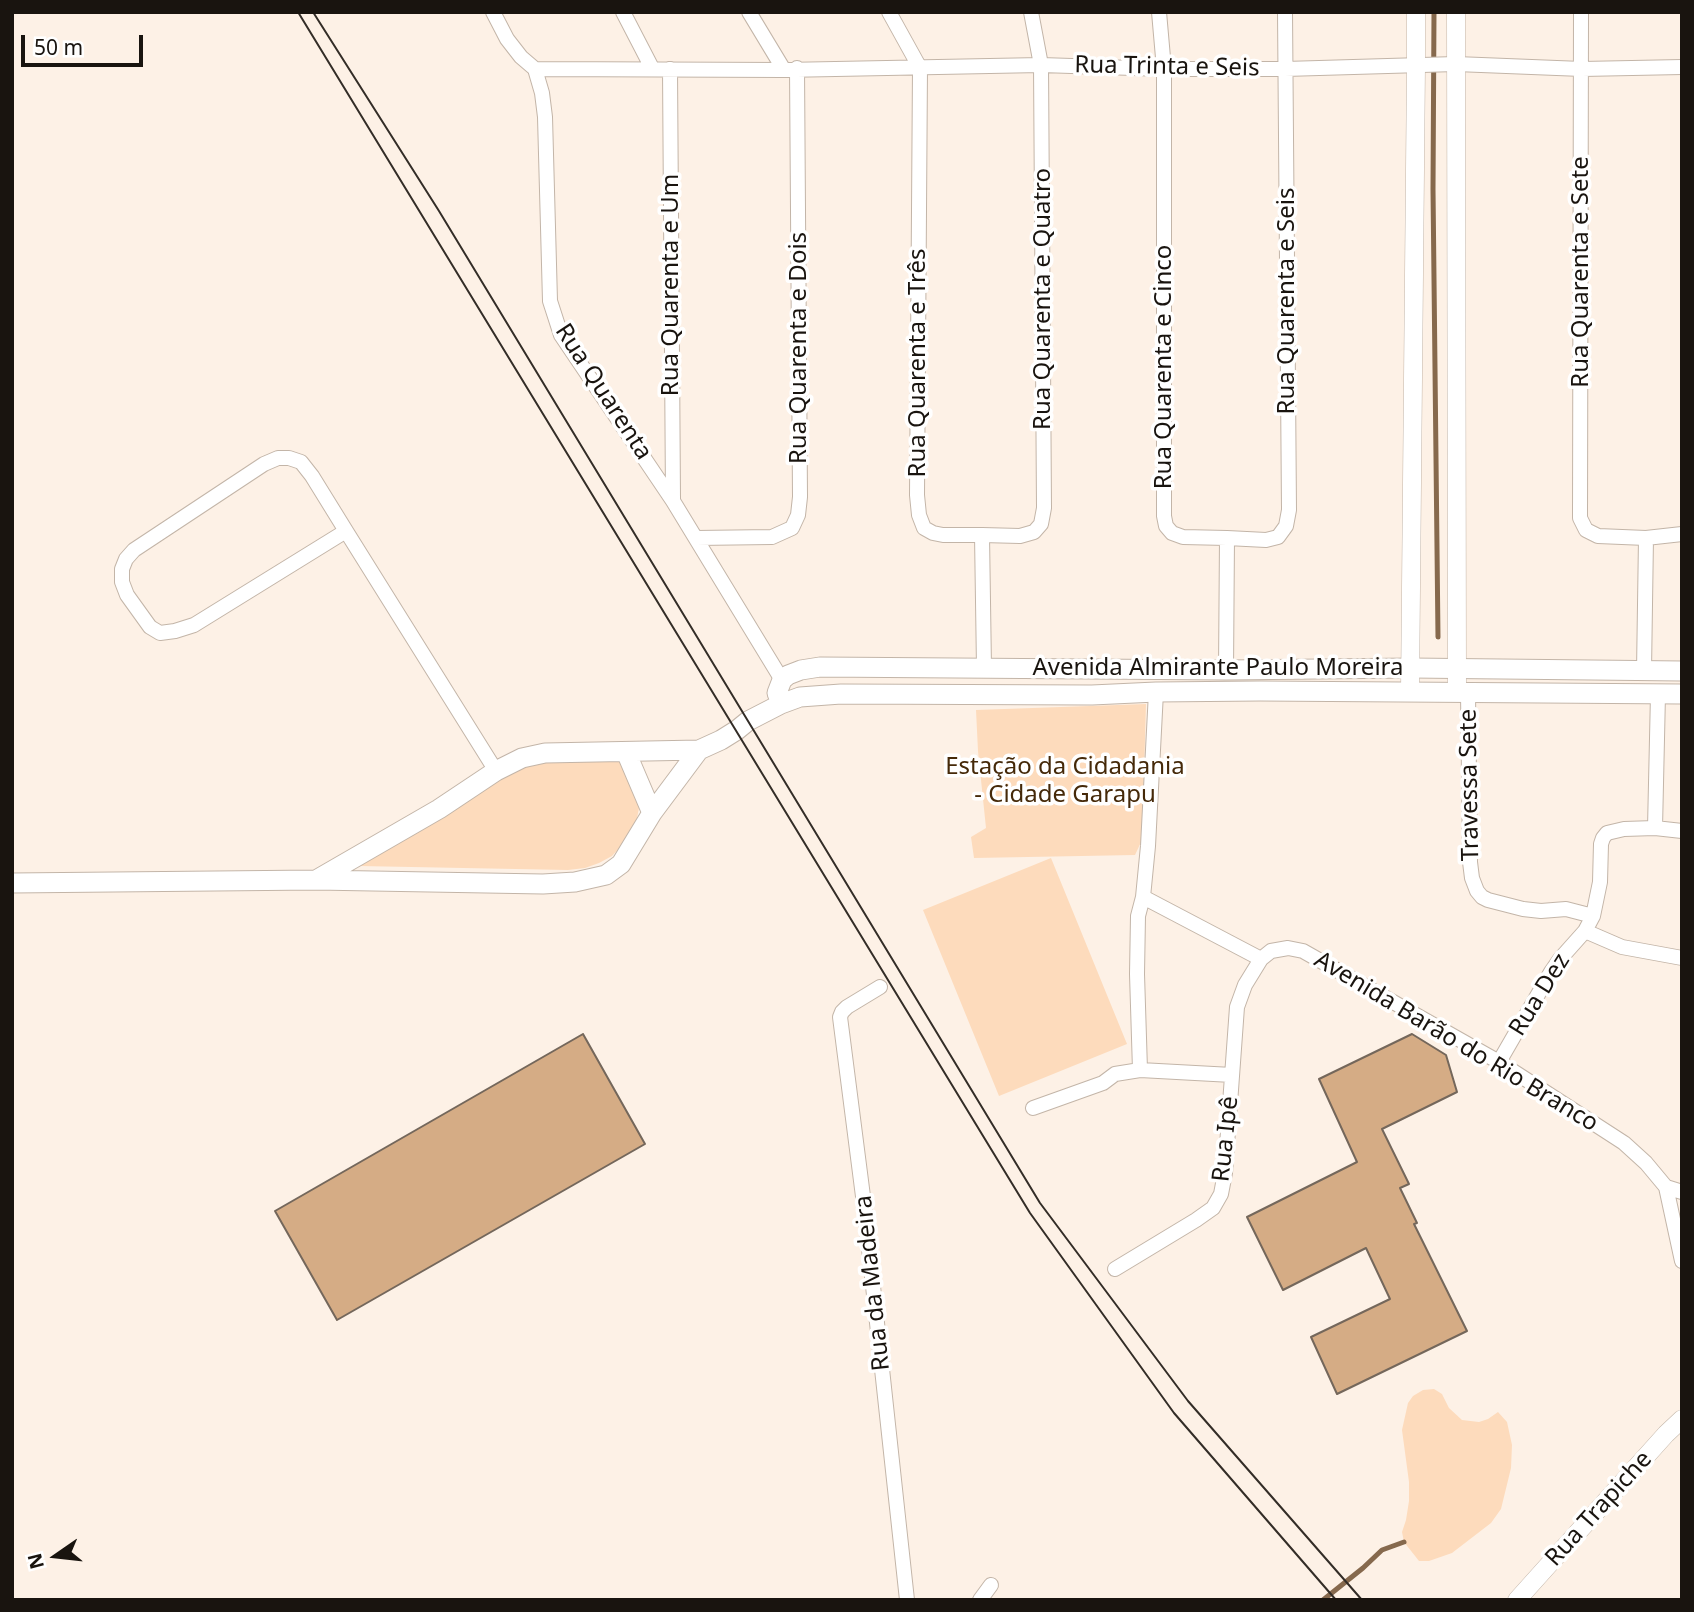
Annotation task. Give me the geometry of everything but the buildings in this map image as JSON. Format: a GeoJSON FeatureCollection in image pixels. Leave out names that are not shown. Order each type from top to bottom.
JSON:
{"type":"FeatureCollection","features":[{"type":"Feature","properties":{"kind":"main road","name":"Avenida Almirante Paulo Moreira"},"geometry":{"type":"LineString","coordinates":[[782,680],[788,674],[820,667],[1682,671]]}},
{"type":"Feature","properties":{"kind":"main road"},"geometry":{"type":"LineString","coordinates":[[1028,669],[1028,695]]}},
{"type":"Feature","properties":{"kind":"main road"},"geometry":{"type":"LineString","coordinates":[[781,704],[777,694],[782,680]]}},
{"type":"Feature","properties":{"kind":"main road","name":"Avenida Almirante Paulo Moreira"},"geometry":{"type":"LineString","coordinates":[[316,880],[439,808],[509,763],[533,755],[699,750],[729,735],[748,721],[800,697],[831,694],[1092,695],[1156,692],[1682,694]]}},
{"type":"Feature","properties":{"kind":"main road","name":"Avenida Almirante Paulo Moreira"},"geometry":{"type":"LineString","coordinates":[[12,883],[316,880],[543,884],[575,882],[606,874],[621,864],[652,813],[699,750]]}},
{"type":"Feature","properties":{"kind":"main road"},"geometry":{"type":"LineString","coordinates":[[626,751],[652,813]]}},
{"type":"Feature","properties":{"kind":"street"},"geometry":{"type":"LineString","coordinates":[[493,12],[507,39],[535,69]]}},
{"type":"Feature","properties":{"kind":"street"},"geometry":{"type":"LineString","coordinates":[[623,12],[652,68]]}},
{"type":"Feature","properties":{"kind":"street"},"geometry":{"type":"LineString","coordinates":[[749,12],[790,69]]}},
{"type":"Feature","properties":{"kind":"street","name":"Rua Quarenta e Três"},"geometry":{"type":"LineString","coordinates":[[889,12],[920,68],[919,515],[924,528],[933,533],[982,535]]}},
{"type":"Feature","properties":{"kind":"street","name":"Rua Quarenta e Quatro"},"geometry":{"type":"LineString","coordinates":[[982,535],[1020,536],[1034,532],[1041,524],[1044,508],[1041,65],[1031,12]]}},
{"type":"Feature","properties":{"kind":"street","name":"Rua Quarenta e Cinco"},"geometry":{"type":"LineString","coordinates":[[1158,12],[1164,69],[1164,516],[1166,526],[1172,533],[1183,537],[1227,538]]}},
{"type":"Feature","properties":{"kind":"street","name":"Rua Quarenta e Seis"},"geometry":{"type":"LineString","coordinates":[[1227,538],[1266,540],[1278,537],[1286,526],[1289,510],[1285,12]]}},
{"type":"Feature","properties":{"kind":"street"},"geometry":{"type":"LineString","coordinates":[[1410,692],[1421,65],[1416,12]]}},
{"type":"Feature","properties":{"kind":"street"},"geometry":{"type":"LineString","coordinates":[[1456,12],[1450,64],[1457,669],[1462,692]]}},
{"type":"Feature","properties":{"kind":"street","name":"Rua Quarenta e Sete"},"geometry":{"type":"LineString","coordinates":[[1580,12],[1580,518],[1586,530],[1598,536],[1646,538]]}},
{"type":"Feature","properties":{"kind":"street","name":"Rua Trinta e Seis"},"geometry":{"type":"LineString","coordinates":[[535,69],[1041,65],[1285,69],[1450,64],[1582,69],[1682,67]]}},
{"type":"Feature","properties":{"kind":"street","name":"Rua Quarenta"},"geometry":{"type":"LineString","coordinates":[[535,69],[545,117],[550,302],[561,335],[673,501],[782,680]]}},
{"type":"Feature","properties":{"kind":"street","name":"Rua Quarenta e Um"},"geometry":{"type":"LineString","coordinates":[[670,69],[673,501]]}},
{"type":"Feature","properties":{"kind":"street","name":"Rua Quarenta e Dois"},"geometry":{"type":"LineString","coordinates":[[696,538],[772,537],[792,528],[798,515],[800,483],[790,69]]}},
{"type":"Feature","properties":{"kind":"street"},"geometry":{"type":"LineString","coordinates":[[346,531],[194,625],[175,631],[160,633],[150,627],[127,595],[122,582],[122,569],[134,550],[264,464],[278,458],[300,462],[312,476],[496,771]]}},
{"type":"Feature","properties":{"kind":"street"},"geometry":{"type":"LineString","coordinates":[[1644,671],[1646,538],[1682,534]]}},
{"type":"Feature","properties":{"kind":"street"},"geometry":{"type":"LineString","coordinates":[[982,535],[984,668]]}},
{"type":"Feature","properties":{"kind":"street"},"geometry":{"type":"LineString","coordinates":[[1226,670],[1227,538]]}},
{"type":"Feature","properties":{"kind":"street"},"geometry":{"type":"LineString","coordinates":[[1140,1070],[1138,916],[1143,897],[1148,846],[1156,692]]}},
{"type":"Feature","properties":{"kind":"street","name":"Travessa Sete"},"geometry":{"type":"LineString","coordinates":[[1462,692],[1470,862],[1477,891],[1488,900],[1523,909],[1566,909],[1593,916]]}},
{"type":"Feature","properties":{"kind":"street"},"geometry":{"type":"LineString","coordinates":[[1658,694],[1655,828],[1682,831]]}},
{"type":"Feature","properties":{"kind":"street","name":"Rua Dez"},"geometry":{"type":"LineString","coordinates":[[1499,1062],[1551,972],[1585,932],[1593,916],[1600,882],[1603,838],[1607,833],[1615,831],[1655,828]]}},
{"type":"Feature","properties":{"kind":"street"},"geometry":{"type":"LineString","coordinates":[[1143,897],[1261,959]]}},
{"type":"Feature","properties":{"kind":"street"},"geometry":{"type":"LineString","coordinates":[[1585,932],[1622,947],[1682,958]]}},
{"type":"Feature","properties":{"kind":"street","name":"Avenida Barão do Rio Branco"},"geometry":{"type":"LineString","coordinates":[[1261,959],[1271,951],[1287,948],[1303,951],[1499,1062],[1624,1143],[1646,1163],[1666,1187]]}},
{"type":"Feature","properties":{"kind":"street","name":"Rua Ipê"},"geometry":{"type":"LineString","coordinates":[[1115,1269],[1213,1208],[1221,1194],[1225,1173],[1237,1007],[1245,985],[1261,959]]}},
{"type":"Feature","properties":{"kind":"street","name":"Rua da Madeira"},"geometry":{"type":"LineString","coordinates":[[880,987],[847,1007],[840,1017],[866,1212],[907,1600]]}},
{"type":"Feature","properties":{"kind":"street"},"geometry":{"type":"LineString","coordinates":[[1033,1108],[1103,1083],[1115,1074],[1140,1070],[1232,1075]]}},
{"type":"Feature","properties":{"kind":"street"},"geometry":{"type":"LineString","coordinates":[[1682,1192],[1666,1187],[1682,1261]]}},
{"type":"Feature","properties":{"kind":"street","name":"Rua Trapiche"},"geometry":{"type":"LineString","coordinates":[[1517,1600],[1682,1419]]}},
{"type":"Feature","properties":{"kind":"street"},"geometry":{"type":"LineString","coordinates":[[980,1600],[991,1585]]}},
{"type":"Feature","properties":{"kind":"green space","name":"Estação da Cidadania - Cidade Garapu"},"geometry":{"type":"Polygon","coordinates":[[[1146,704],[1142,840],[1135,855],[974,858],[971,837],[986,828],[976,710],[1146,704]]]}},
{"type":"Feature","properties":{"kind":"green space"},"geometry":{"type":"Polygon","coordinates":[[[531,759],[623,761],[639,798],[639,808],[636,823],[612,856],[585,868],[568,870],[359,866],[531,759]]]}},
{"type":"Feature","properties":{"kind":"green space"},"geometry":{"type":"Polygon","coordinates":[[[1051,858],[1127,1044],[999,1096],[923,910],[1051,858]]]}},
{"type":"Feature","properties":{"kind":"green space"},"geometry":{"type":"Polygon","coordinates":[[[1434,1389],[1442,1394],[1449,1408],[1462,1420],[1479,1422],[1498,1412],[1507,1422],[1512,1445],[1511,1468],[1501,1509],[1491,1523],[1452,1553],[1429,1561],[1419,1561],[1404,1542],[1402,1532],[1409,1501],[1409,1482],[1402,1430],[1408,1403],[1413,1396],[1423,1390],[1434,1389]]]}},
{"type":"Feature","properties":{"kind":"waterway"},"geometry":{"type":"LineString","coordinates":[[1434,12],[1433,189],[1438,637]]}},
{"type":"Feature","properties":{"kind":"waterway"},"geometry":{"type":"LineString","coordinates":[[1323,1600],[1382,1550],[1404,1542]]}},
{"type":"Feature","properties":{"kind":"tram line"},"geometry":{"type":"LineString","coordinates":[[298,12],[1030,1213],[1174,1413],[1336,1600]]}},
{"type":"Feature","properties":{"kind":"tram line"},"geometry":{"type":"LineString","coordinates":[[313,12],[439,211],[1040,1203],[1188,1401],[1362,1600]]}}]}
